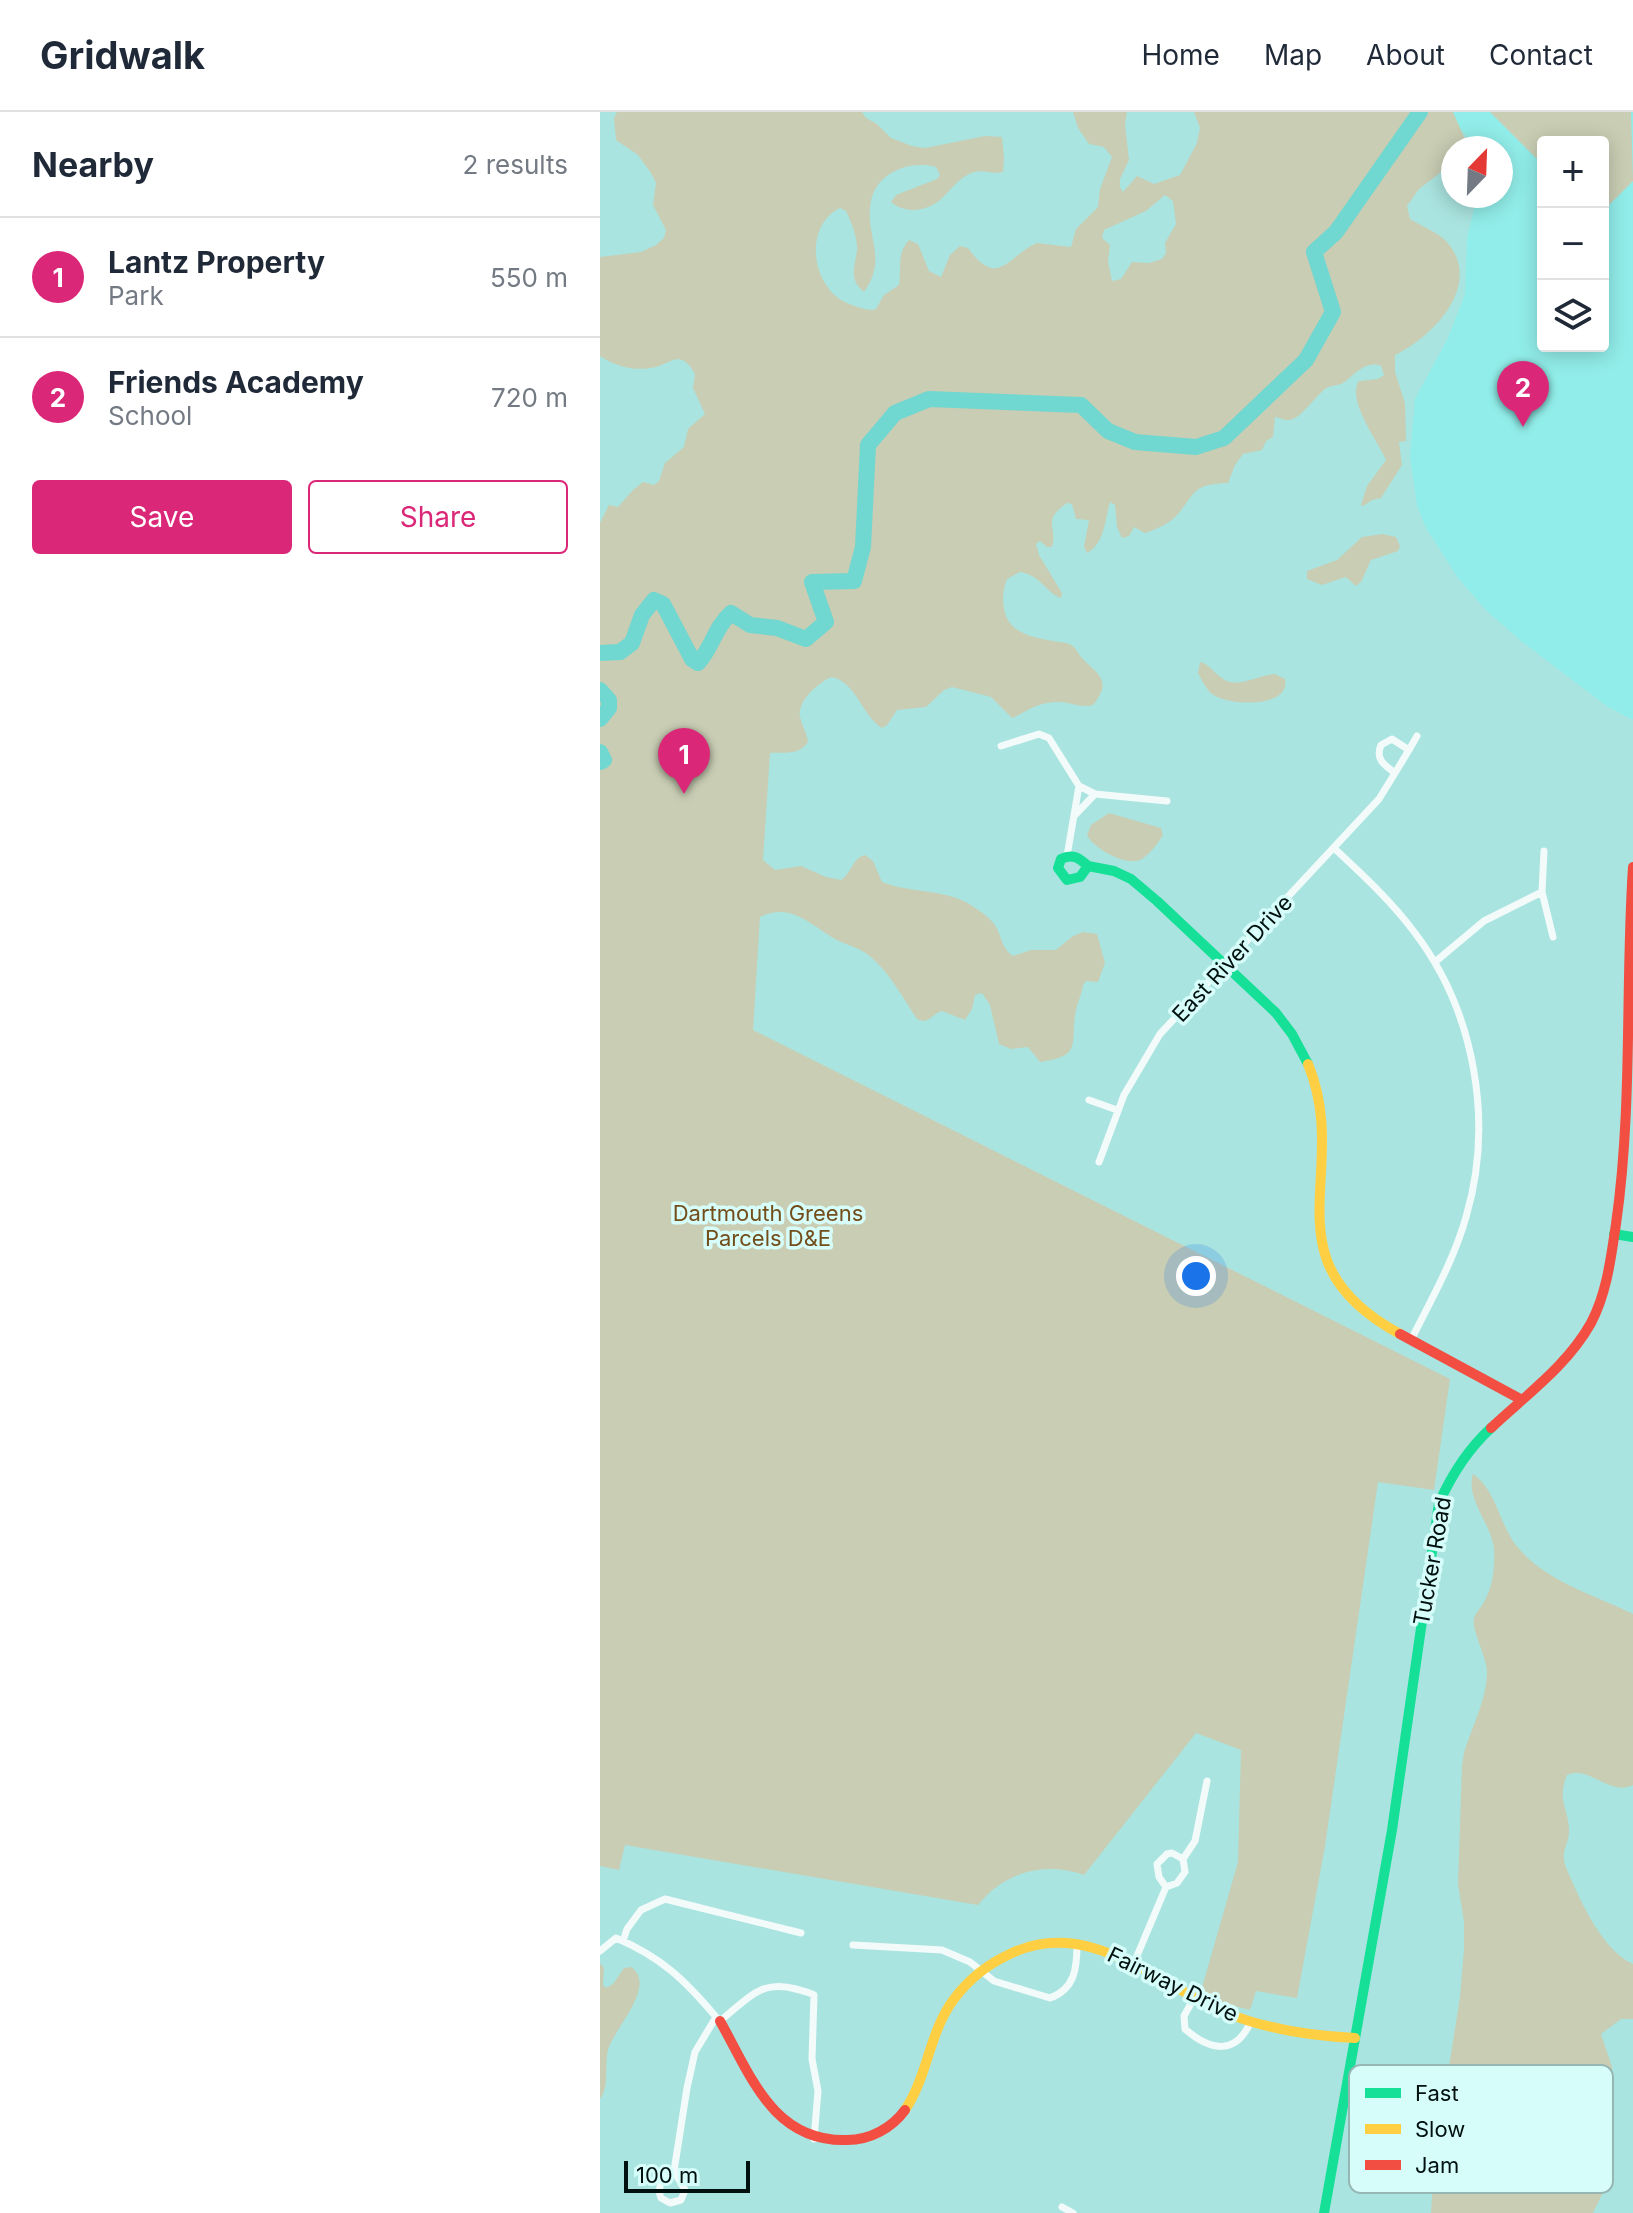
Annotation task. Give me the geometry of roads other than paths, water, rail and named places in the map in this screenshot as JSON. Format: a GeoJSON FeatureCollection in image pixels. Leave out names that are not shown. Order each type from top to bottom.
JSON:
{"type":"FeatureCollection","features":[{"type":"Feature","properties":{"kind":"street"},"geometry":{"type":"LineString","coordinates":[[1001,746],[1039,734],[1049,738],[1079,786],[1095,794],[1167,801]]}},
{"type":"Feature","properties":{"kind":"street","name":"East River Drive"},"geometry":{"type":"LineString","coordinates":[[1099,1162],[1117,1110],[1134,1075],[1160,1034],[1379,799],[1417,736]]}},
{"type":"Feature","properties":{"kind":"street"},"geometry":{"type":"LineString","coordinates":[[1395,773],[1380,761],[1381,745],[1392,739],[1409,750]]}},
{"type":"Feature","properties":{"kind":"street"},"geometry":{"type":"LineString","coordinates":[[1067,856],[1079,786]]}},
{"type":"Feature","properties":{"kind":"street"},"geometry":{"type":"LineString","coordinates":[[1075,815],[1095,794]]}},
{"type":"Feature","properties":{"kind":"street"},"geometry":{"type":"LineString","coordinates":[[1335,849],[1397,911],[1435,962],[1458,1009],[1470,1053],[1478,1108],[1478,1156],[1474,1185],[1461,1234],[1411,1340]]}},
{"type":"Feature","properties":{"kind":"street"},"geometry":{"type":"LineString","coordinates":[[1544,851],[1542,892],[1553,937]]}},
{"type":"Feature","properties":{"kind":"street"},"geometry":{"type":"LineString","coordinates":[[1088,866],[1078,878],[1065,879],[1058,867],[1061,859],[1077,856],[1088,866],[1109,869],[1131,879],[1226,964],[1286,1024],[1300,1044],[1312,1069],[1322,1123],[1317,1225],[1321,1247],[1343,1291],[1377,1322],[1522,1400]]}},
{"type":"Feature","properties":{"kind":"street","name":"Tucker Road"},"geometry":{"type":"LineString","coordinates":[[1350,2065],[1394,1815],[1439,1503],[1461,1459],[1561,1362],[1589,1327],[1599,1304],[1614,1234],[1628,1132],[1633,867]]}},
{"type":"Feature","properties":{"kind":"street"},"geometry":{"type":"LineString","coordinates":[[1435,962],[1484,921],[1542,892]]}},
{"type":"Feature","properties":{"kind":"street"},"geometry":{"type":"LineString","coordinates":[[1089,1100],[1117,1110]]}},
{"type":"Feature","properties":{"kind":"street"},"geometry":{"type":"LineString","coordinates":[[1614,1234],[1633,1237]]}},
{"type":"Feature","properties":{"kind":"street"},"geometry":{"type":"LineString","coordinates":[[1183,1859],[1195,1841],[1207,1781]]}},
{"type":"Feature","properties":{"kind":"street"},"geometry":{"type":"LineString","coordinates":[[1134,1963],[1166,1887],[1182,1879],[1186,1865],[1183,1859],[1172,1853],[1160,1859],[1156,1870],[1166,1887]]}},
{"type":"Feature","properties":{"kind":"street"},"geometry":{"type":"LineString","coordinates":[[600,1951],[620,1939],[641,1910],[665,1899],[801,1933]]}},
{"type":"Feature","properties":{"kind":"street"},"geometry":{"type":"LineString","coordinates":[[620,1939],[667,1965],[718,2019],[776,2113],[795,2130],[814,2139],[818,2091],[812,2059],[814,1995],[784,1986],[766,1986],[718,2019],[695,2052],[674,2171],[685,2190],[681,2200],[670,2203],[661,2198],[659,2188],[674,2171]]}},
{"type":"Feature","properties":{"kind":"street","name":"Fairway Drive"},"geometry":{"type":"LineString","coordinates":[[814,2139],[840,2141],[867,2137],[902,2115],[918,2086],[941,2019],[957,1994],[982,1970],[1026,1947],[1054,1943],[1105,1949],[1223,2013],[1251,2021],[1355,2038]]}},
{"type":"Feature","properties":{"kind":"street"},"geometry":{"type":"LineString","coordinates":[[853,1945],[942,1950],[982,1970],[994,1981],[1050,1998],[1062,1992],[1072,1981],[1077,1944]]}},
{"type":"Feature","properties":{"kind":"street"},"geometry":{"type":"LineString","coordinates":[[1194,1998],[1184,2016],[1185,2029],[1197,2039],[1224,2046],[1235,2045],[1244,2037],[1251,2021]]}},
{"type":"Feature","properties":{"kind":"street","name":"Tucker Road"},"geometry":{"type":"LineString","coordinates":[[1324,2213],[1349,2072]]}},
{"type":"Feature","properties":{"kind":"street"},"geometry":{"type":"LineString","coordinates":[[1062,2207],[1073,2213]]}},
{"type":"Feature","properties":{"kind":"waterway"},"geometry":{"type":"LineString","coordinates":[[600,653],[620,652],[632,643],[642,615],[654,600],[663,604],[692,659],[698,663],[731,613],[750,625],[777,628],[806,639],[826,622],[812,582],[854,581],[863,547],[868,445],[895,413],[929,399],[1081,405],[1108,431],[1135,442],[1196,447],[1224,438],[1306,360],[1333,312],[1314,252],[1336,232],[1420,112]]}},
{"type":"Feature","properties":{"kind":"waterway"},"geometry":{"type":"LineString","coordinates":[[600,690],[609,700],[609,708],[600,719]]}},
{"type":"Feature","properties":{"kind":"waterway"},"geometry":{"type":"LineString","coordinates":[[600,752],[604,760],[600,762]]}},
{"type":"Feature","properties":{"kind":"place","name":"Friends Academy"},"geometry":{"type":"Point","coordinates":[1523,427]}},
{"type":"Feature","properties":{"kind":"place","name":"Lantz Property"},"geometry":{"type":"Point","coordinates":[684,794]}},
{"type":"Feature","properties":{"kind":"park label","name":"Dartmouth Greens Parcels D&E"},"geometry":{"type":"Point","coordinates":[768,1226]}}]}
